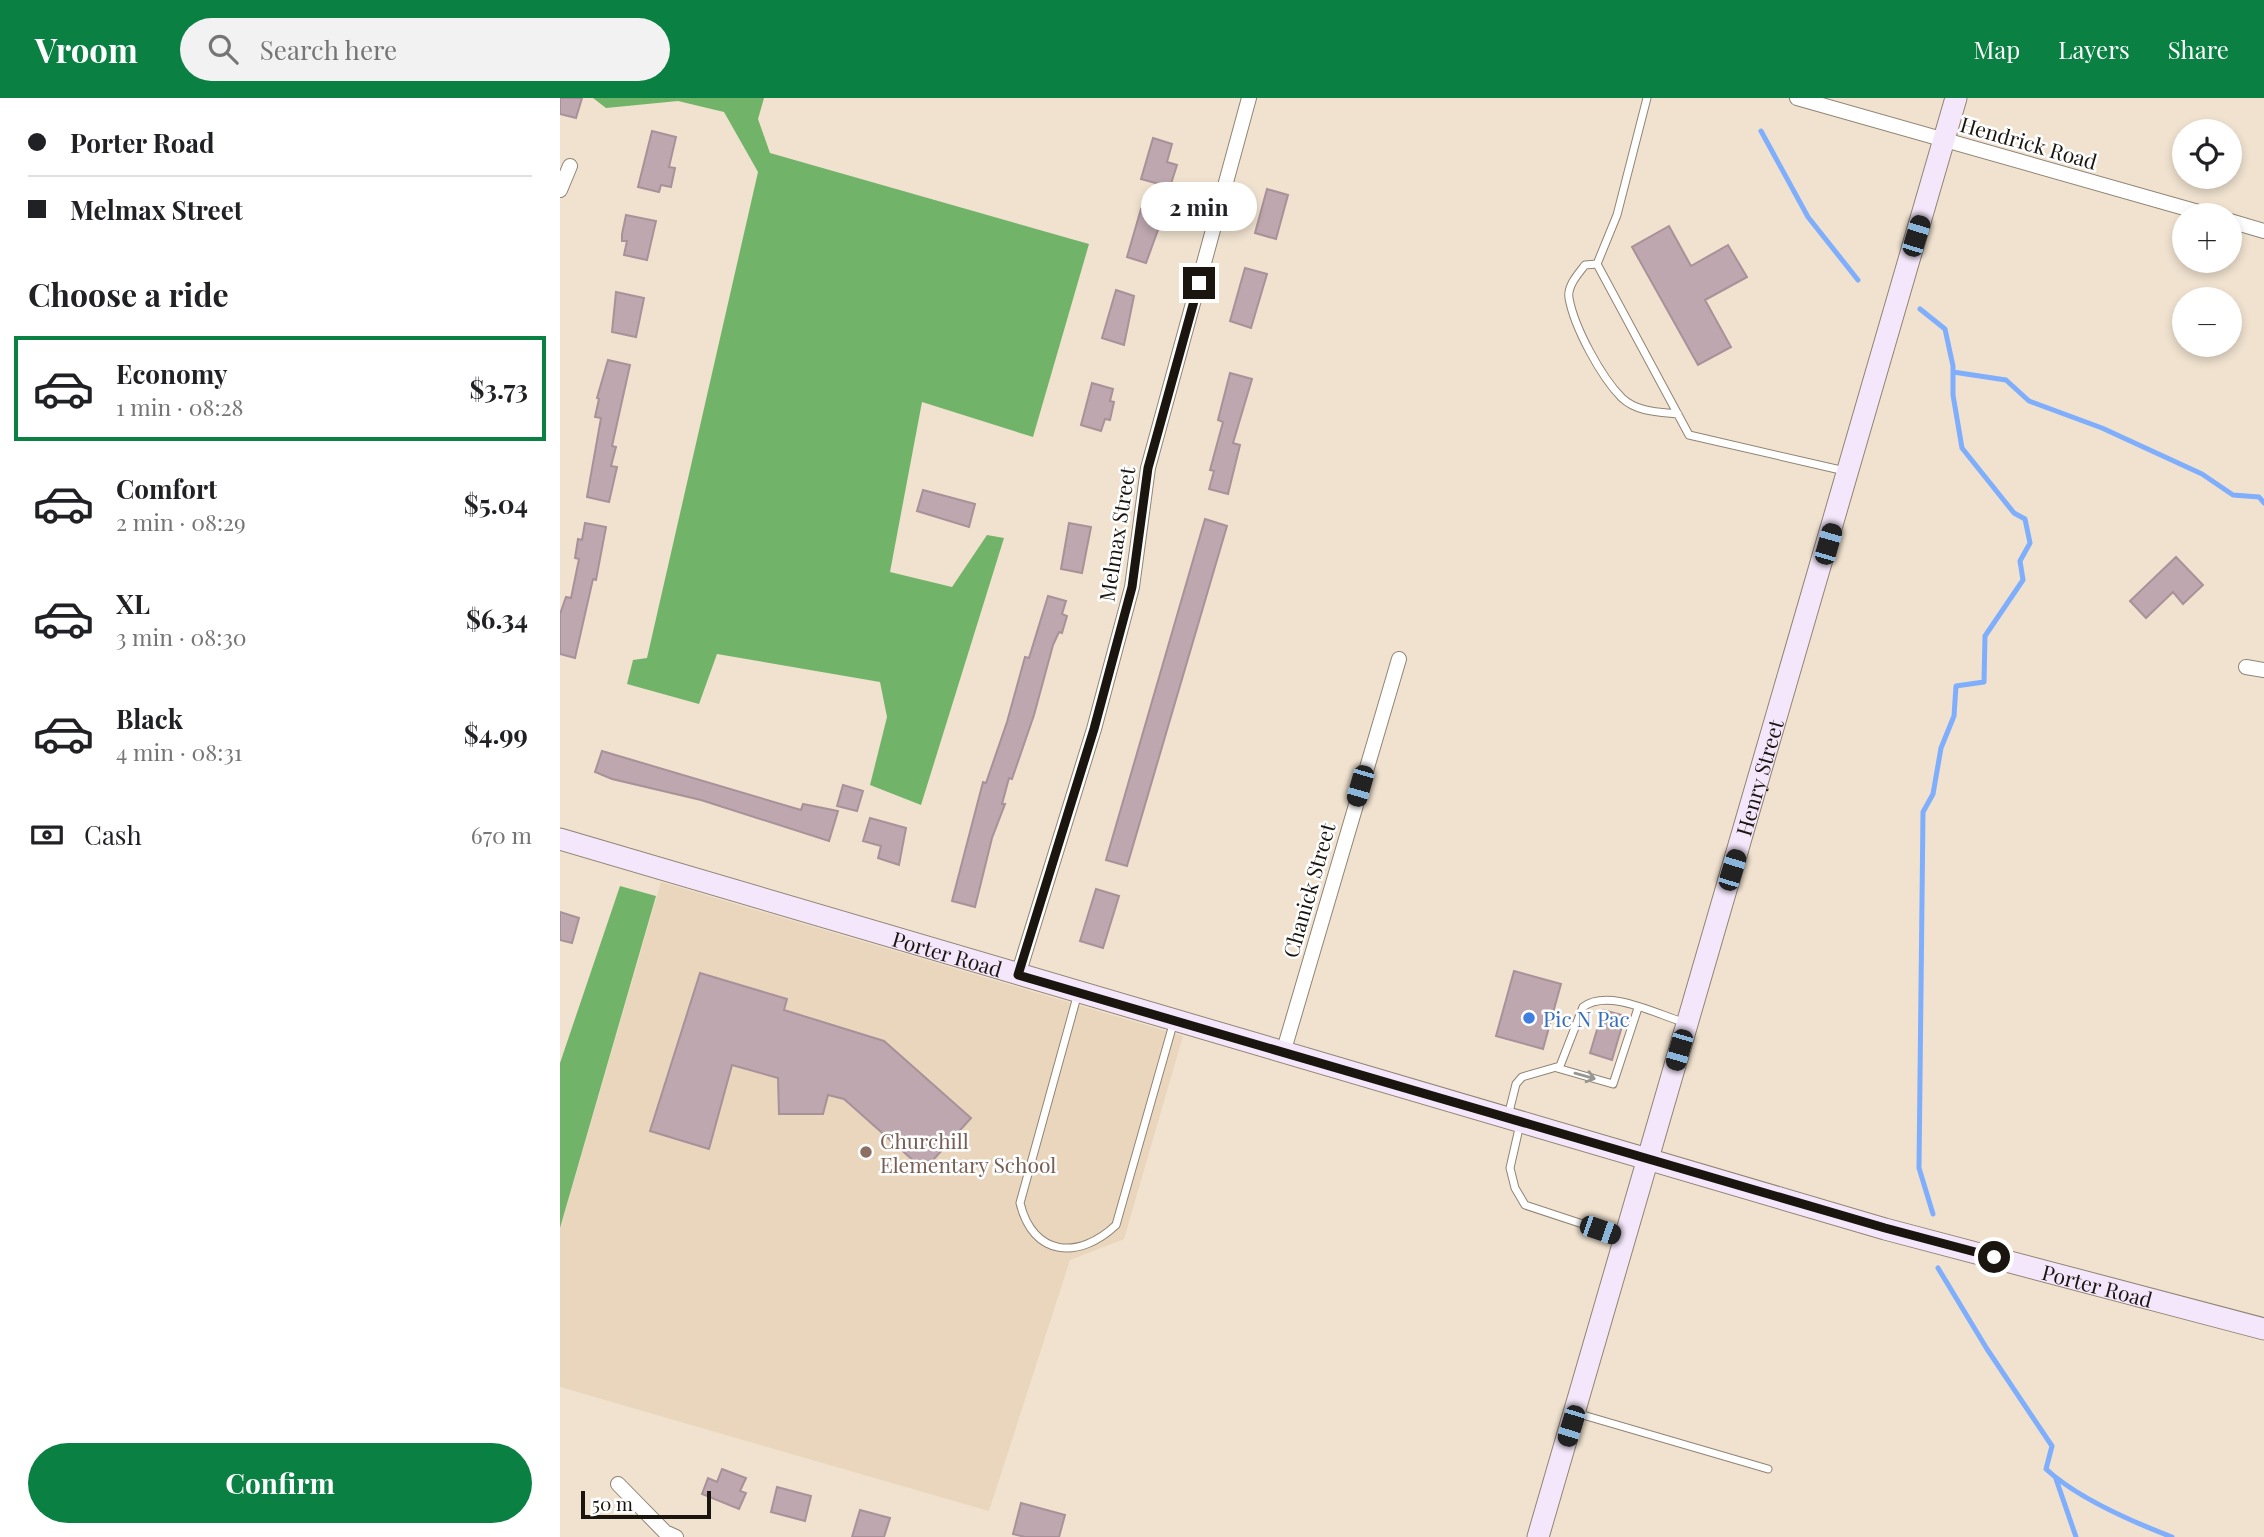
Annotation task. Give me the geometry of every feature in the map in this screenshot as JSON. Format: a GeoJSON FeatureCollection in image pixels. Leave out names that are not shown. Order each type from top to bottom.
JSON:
{"type":"FeatureCollection","features":[{"type":"Feature","properties":{"kind":"street","name":"Melmax Street"},"geometry":{"type":"LineString","coordinates":[[1018,975],[1094,729],[1132,587],[1148,468],[1249,98]]}},
{"type":"Feature","properties":{"kind":"street","name":"Hendrick Road"},"geometry":{"type":"LineString","coordinates":[[1797,98],[2172,204]]}},
{"type":"Feature","properties":{"kind":"street","name":"Henry Street"},"geometry":{"type":"LineString","coordinates":[[1538,1537],[1956,98]]}},
{"type":"Feature","properties":{"kind":"street"},"geometry":{"type":"LineString","coordinates":[[560,190],[570,166]]}},
{"type":"Feature","properties":{"kind":"street"},"geometry":{"type":"LineString","coordinates":[[2242,225],[2264,231]]}},
{"type":"Feature","properties":{"kind":"street","name":"Chanick Street"},"geometry":{"type":"LineString","coordinates":[[1283,1053],[1399,659]]}},
{"type":"Feature","properties":{"kind":"street"},"geometry":{"type":"LineString","coordinates":[[2246,667],[2264,670]]}},
{"type":"Feature","properties":{"kind":"street","name":"Porter Road"},"geometry":{"type":"LineString","coordinates":[[560,839],[1885,1228],[2264,1329]]}},
{"type":"Feature","properties":{"kind":"street"},"geometry":{"type":"LineString","coordinates":[[618,1484],[665,1532],[676,1537]]}},
{"type":"Feature","properties":{"kind":"lane"},"geometry":{"type":"LineString","coordinates":[[1597,264],[1618,215],[1647,98]]}},
{"type":"Feature","properties":{"kind":"lane"},"geometry":{"type":"LineString","coordinates":[[1597,264],[1689,435],[1849,472]]}},
{"type":"Feature","properties":{"kind":"lane"},"geometry":{"type":"LineString","coordinates":[[1597,264],[1585,265],[1573,280],[1569,296],[1589,351],[1623,399],[1646,411],[1678,414]]}},
{"type":"Feature","properties":{"kind":"lane"},"geometry":{"type":"LineString","coordinates":[[1078,992],[1020,1203],[1024,1222],[1039,1238],[1058,1249],[1082,1248],[1116,1225],[1174,1021]]}},
{"type":"Feature","properties":{"kind":"lane"},"geometry":{"type":"LineString","coordinates":[[1557,1069],[1583,1007],[1590,1002],[1614,1001],[1687,1023]]}},
{"type":"Feature","properties":{"kind":"lane"},"geometry":{"type":"LineString","coordinates":[[1625,1238],[1525,1205],[1515,1188],[1510,1168],[1516,1084],[1530,1072],[1557,1069],[1613,1084],[1638,1008]]}},
{"type":"Feature","properties":{"kind":"lane"},"geometry":{"type":"LineString","coordinates":[[1575,1413],[1768,1469]]}},
{"type":"Feature","properties":{"kind":"shaded area","name":"Churchill Elementary School"},"geometry":{"type":"Polygon","coordinates":[[[661,882],[1183,1036],[1124,1239],[1070,1260],[989,1511],[560,1387],[560,1229],[661,882]]]}},
{"type":"Feature","properties":{"kind":"green space"},"geometry":{"type":"Polygon","coordinates":[[[593,98],[764,98],[758,119],[770,153],[1089,244],[1033,437],[922,402],[890,572],[952,587],[987,535],[1004,538],[921,805],[870,785],[887,717],[880,682],[717,654],[699,704],[627,684],[633,660],[647,658],[758,172],[724,112],[678,101],[606,108],[593,98]]]}},
{"type":"Feature","properties":{"kind":"green space"},"geometry":{"type":"Polygon","coordinates":[[[620,886],[656,896],[560,1228],[560,1063],[620,886]]]}},
{"type":"Feature","properties":{"kind":"building"},"geometry":{"type":"Polygon","coordinates":[[[560,98],[582,98],[576,118],[560,114],[560,98]]]}},
{"type":"Feature","properties":{"kind":"building"},"geometry":{"type":"Polygon","coordinates":[[[652,131],[676,137],[669,167],[675,168],[671,187],[661,185],[659,192],[638,187],[652,131]]]}},
{"type":"Feature","properties":{"kind":"building"},"geometry":{"type":"Polygon","coordinates":[[[1153,138],[1172,144],[1167,162],[1177,165],[1170,187],[1141,179],[1153,138]]]}},
{"type":"Feature","properties":{"kind":"building"},"geometry":{"type":"Polygon","coordinates":[[[1267,189],[1288,195],[1276,239],[1255,233],[1267,189]]]}},
{"type":"Feature","properties":{"kind":"building"},"geometry":{"type":"Polygon","coordinates":[[[1141,209],[1163,216],[1146,263],[1127,257],[1141,209]]]}},
{"type":"Feature","properties":{"kind":"building"},"geometry":{"type":"Polygon","coordinates":[[[626,215],[656,221],[647,260],[624,255],[627,241],[622,241],[622,234],[626,215]]]}},
{"type":"Feature","properties":{"kind":"building"},"geometry":{"type":"Polygon","coordinates":[[[1669,226],[1691,266],[1728,245],[1747,277],[1705,300],[1731,347],[1698,365],[1632,247],[1669,226]]]}},
{"type":"Feature","properties":{"kind":"building"},"geometry":{"type":"Polygon","coordinates":[[[1245,268],[1267,274],[1251,328],[1230,321],[1245,268]]]}},
{"type":"Feature","properties":{"kind":"building"},"geometry":{"type":"Polygon","coordinates":[[[1116,290],[1134,296],[1124,345],[1102,338],[1116,290]]]}},
{"type":"Feature","properties":{"kind":"building"},"geometry":{"type":"Polygon","coordinates":[[[616,292],[644,298],[636,337],[612,332],[616,292]]]}},
{"type":"Feature","properties":{"kind":"building"},"geometry":{"type":"Polygon","coordinates":[[[608,360],[630,365],[612,446],[616,447],[611,466],[617,467],[609,502],[587,497],[601,418],[595,417],[597,398],[608,360]]]}},
{"type":"Feature","properties":{"kind":"building"},"geometry":{"type":"Polygon","coordinates":[[[1230,373],[1252,379],[1233,443],[1240,445],[1228,494],[1209,489],[1214,471],[1210,470],[1223,422],[1218,420],[1230,373]]]}},
{"type":"Feature","properties":{"kind":"building"},"geometry":{"type":"Polygon","coordinates":[[[1092,383],[1113,389],[1110,401],[1114,402],[1110,420],[1105,419],[1101,431],[1081,425],[1092,383]]]}},
{"type":"Feature","properties":{"kind":"building"},"geometry":{"type":"Polygon","coordinates":[[[923,490],[975,504],[969,527],[917,511],[923,490]]]}},
{"type":"Feature","properties":{"kind":"building"},"geometry":{"type":"Polygon","coordinates":[[[1205,519],[1227,526],[1127,866],[1106,860],[1205,519]]]}},
{"type":"Feature","properties":{"kind":"building"},"geometry":{"type":"Polygon","coordinates":[[[585,523],[606,527],[596,580],[593,579],[575,658],[560,654],[560,614],[566,597],[571,598],[579,559],[575,558],[578,539],[582,540],[585,523]]]}},
{"type":"Feature","properties":{"kind":"building"},"geometry":{"type":"Polygon","coordinates":[[[1069,523],[1091,527],[1082,573],[1061,569],[1069,523]]]}},
{"type":"Feature","properties":{"kind":"building"},"geometry":{"type":"Polygon","coordinates":[[[2176,557],[2203,585],[2183,604],[2173,592],[2146,618],[2130,601],[2176,557]]]}},
{"type":"Feature","properties":{"kind":"building"},"geometry":{"type":"Polygon","coordinates":[[[1048,596],[1066,601],[1062,614],[1067,616],[1062,633],[1059,632],[1053,645],[1034,715],[1012,779],[1009,778],[1002,804],[1005,804],[992,838],[975,907],[952,901],[983,782],[986,783],[1025,657],[1029,658],[1048,596]]]}},
{"type":"Feature","properties":{"kind":"building"},"geometry":{"type":"Polygon","coordinates":[[[602,751],[801,810],[803,804],[838,811],[829,841],[701,800],[612,779],[595,772],[602,751]]]}},
{"type":"Feature","properties":{"kind":"building"},"geometry":{"type":"Polygon","coordinates":[[[843,785],[863,791],[857,811],[837,806],[843,785]]]}},
{"type":"Feature","properties":{"kind":"building"},"geometry":{"type":"Polygon","coordinates":[[[870,818],[906,828],[899,865],[878,858],[881,846],[863,841],[870,818]]]}},
{"type":"Feature","properties":{"kind":"building"},"geometry":{"type":"Polygon","coordinates":[[[1096,889],[1119,896],[1103,948],[1080,941],[1096,889]]]}},
{"type":"Feature","properties":{"kind":"building"},"geometry":{"type":"Polygon","coordinates":[[[560,912],[579,918],[572,943],[560,940],[560,912]]]}},
{"type":"Feature","properties":{"kind":"building"},"geometry":{"type":"Polygon","coordinates":[[[1514,971],[1561,984],[1543,1049],[1496,1036],[1514,971]]]}},
{"type":"Feature","properties":{"kind":"building"},"geometry":{"type":"Polygon","coordinates":[[[700,973],[787,999],[784,1010],[884,1041],[971,1118],[924,1170],[844,1099],[828,1095],[823,1114],[779,1114],[778,1078],[732,1065],[709,1149],[650,1131],[700,973]]]}},
{"type":"Feature","properties":{"kind":"building"},"geometry":{"type":"Polygon","coordinates":[[[1603,1010],[1625,1016],[1612,1060],[1590,1053],[1603,1010]]]}},
{"type":"Feature","properties":{"kind":"building"},"geometry":{"type":"Polygon","coordinates":[[[722,1469],[746,1478],[740,1491],[746,1493],[739,1509],[702,1494],[708,1478],[717,1482],[722,1469]]]}},
{"type":"Feature","properties":{"kind":"building"},"geometry":{"type":"Polygon","coordinates":[[[777,1487],[811,1496],[805,1521],[771,1512],[777,1487]]]}},
{"type":"Feature","properties":{"kind":"building"},"geometry":{"type":"Polygon","coordinates":[[[1021,1503],[1065,1515],[1059,1537],[1025,1537],[1013,1534],[1021,1503]]]}},
{"type":"Feature","properties":{"kind":"building"},"geometry":{"type":"Polygon","coordinates":[[[860,1510],[890,1518],[884,1537],[852,1537],[860,1510]]]}},
{"type":"Feature","properties":{"kind":"waterway"},"geometry":{"type":"LineString","coordinates":[[1761,131],[1808,217],[1858,280]]}},
{"type":"Feature","properties":{"kind":"waterway"},"geometry":{"type":"LineString","coordinates":[[1920,309],[1945,329],[1953,366],[1953,395],[1962,448],[2014,513],[2025,519],[2030,543],[2020,561],[2023,580],[1985,636],[1984,682],[1956,686],[1954,716],[1941,748],[1933,794],[1923,812],[1919,1168],[1933,1214]]}},
{"type":"Feature","properties":{"kind":"waterway"},"geometry":{"type":"LineString","coordinates":[[1953,372],[2006,380],[2029,401],[2102,428],[2202,474],[2233,495],[2259,497],[2264,503]]}},
{"type":"Feature","properties":{"kind":"waterway"},"geometry":{"type":"LineString","coordinates":[[1938,1268],[1987,1349],[2052,1446],[2046,1469],[2089,1499],[2172,1537]]}},
{"type":"Feature","properties":{"kind":"waterway"},"geometry":{"type":"LineString","coordinates":[[2056,1479],[2076,1537]]}},
{"type":"Feature","properties":{"kind":"place","name":"Pic N Pac"},"geometry":{"type":"Point","coordinates":[1529,1018]}},
{"type":"Feature","properties":{"kind":"place","name":"Churchill Elementary School"},"geometry":{"type":"Point","coordinates":[866,1152]}},
{"type":"Feature","properties":{"kind":"route"},"geometry":{"type":"LineString","coordinates":[[1199,283],[1148,468],[1132,587],[1094,729],[1018,975],[1885,1228],[1994,1257]]}}]}
